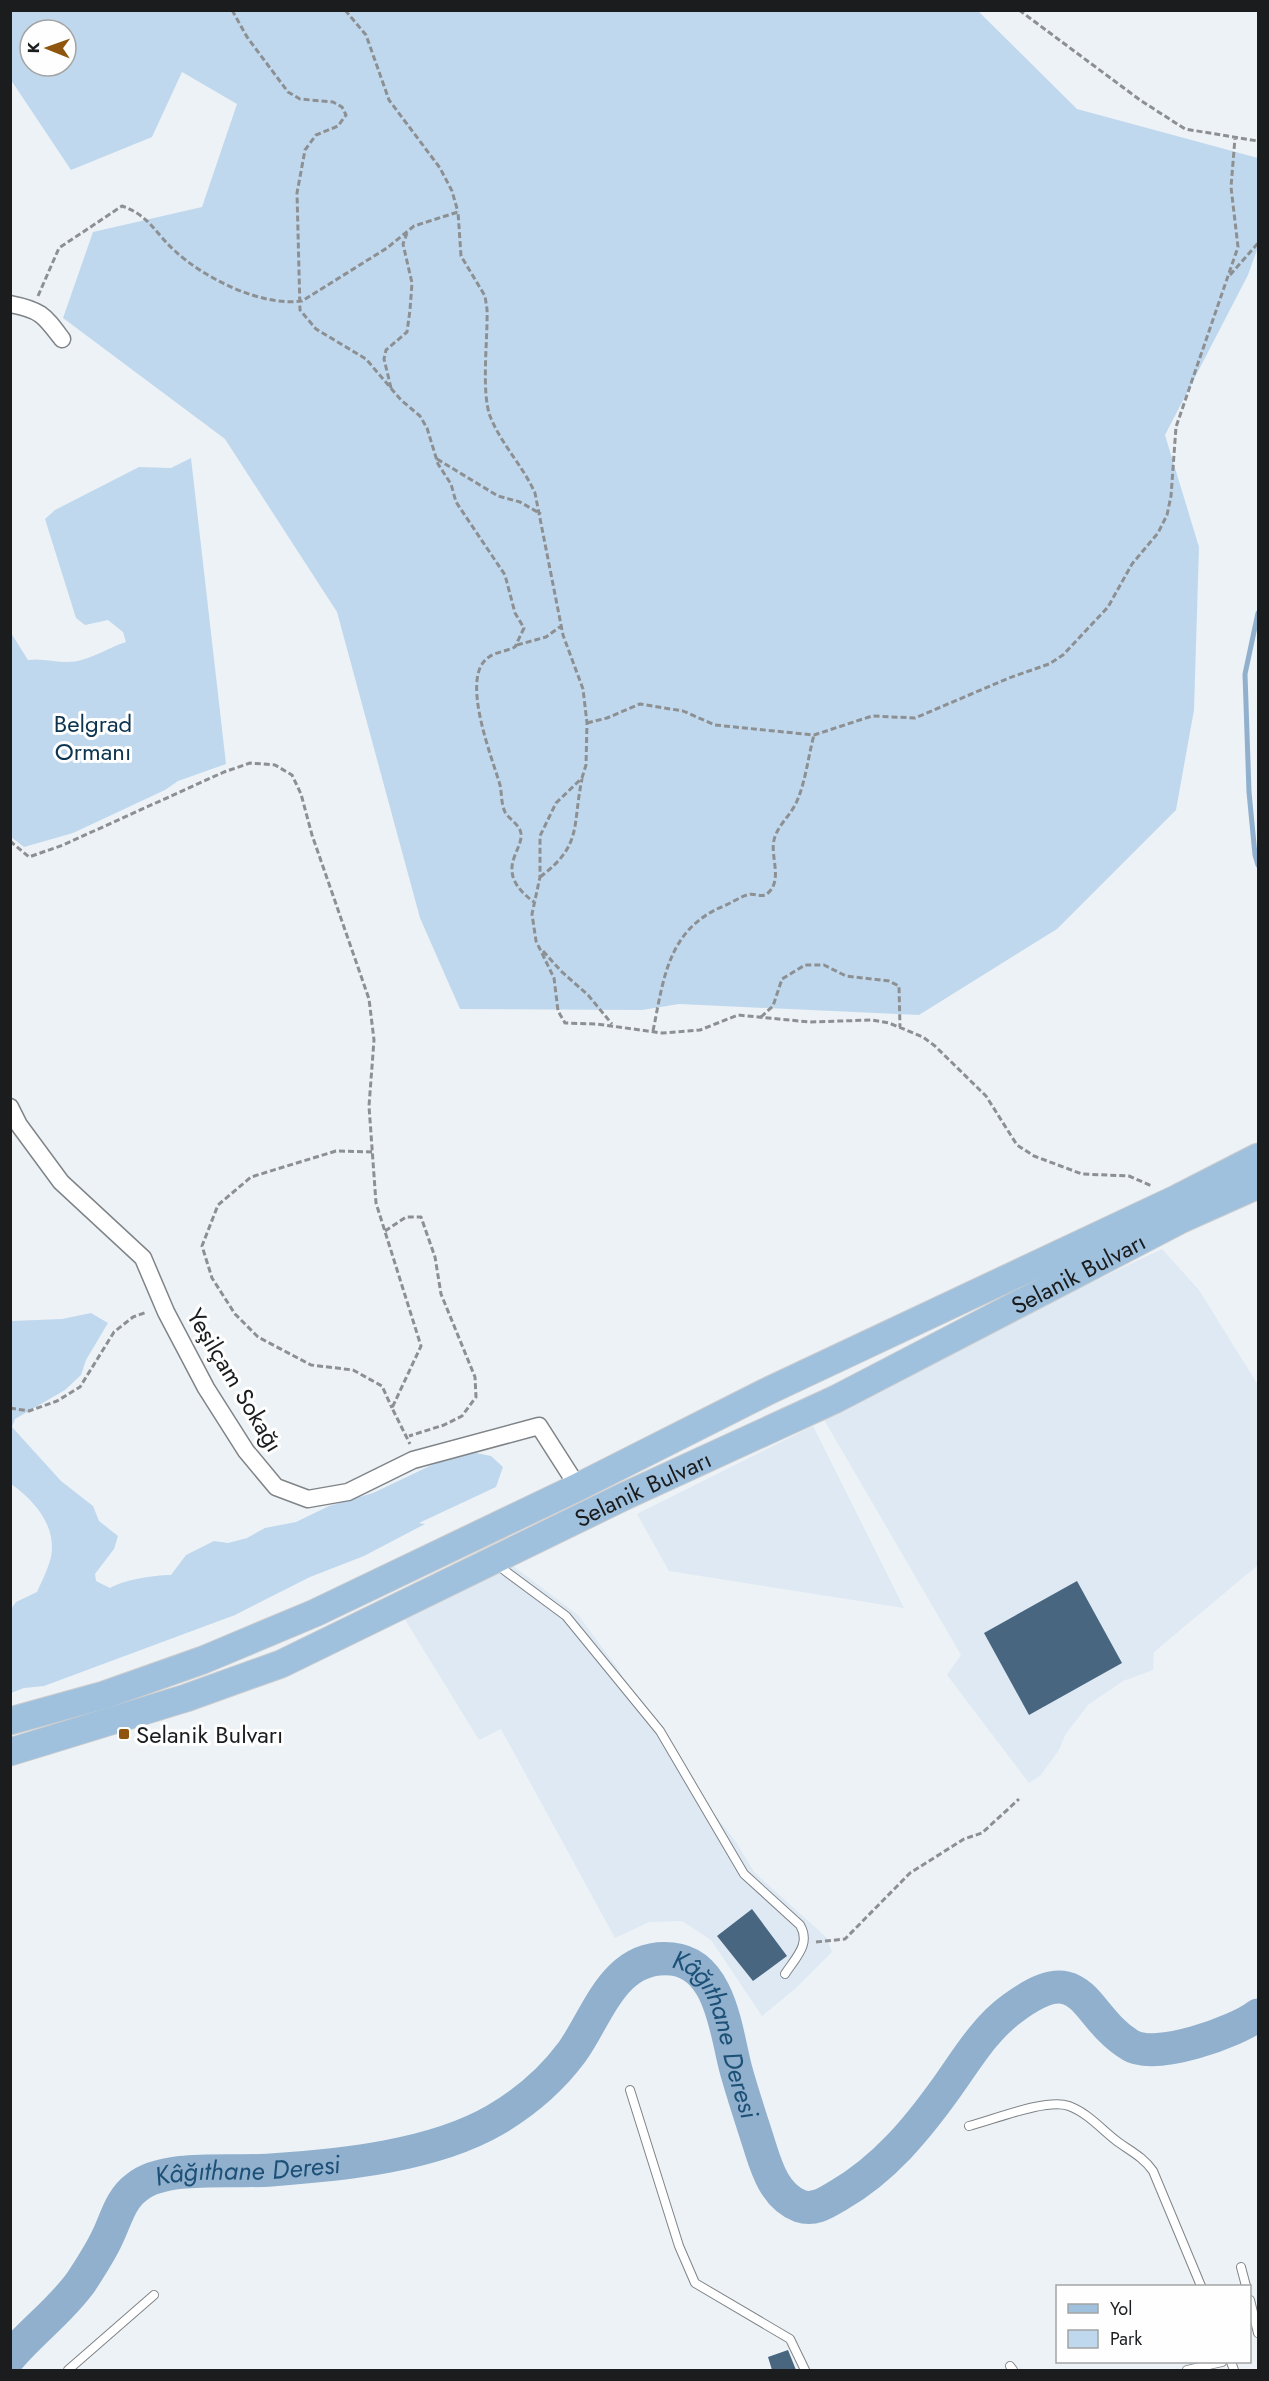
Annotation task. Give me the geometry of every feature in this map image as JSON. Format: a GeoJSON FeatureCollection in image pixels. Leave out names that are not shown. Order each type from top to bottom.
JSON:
{"type":"FeatureCollection","features":[{"type":"Feature","properties":{"kind":"main road","name":"Selanik Bulvarı"},"geometry":{"type":"LineString","coordinates":[[10,1721],[104,1695],[213,1656],[315,1613],[578,1487],[766,1392],[1178,1198],[1258,1157]]}},
{"type":"Feature","properties":{"kind":"main road","name":"Selanik Bulvarı"},"geometry":{"type":"LineString","coordinates":[[10,1752],[186,1698],[280,1664],[497,1558],[836,1399],[1182,1219],[1258,1185]]}},
{"type":"Feature","properties":{"kind":"street"},"geometry":{"type":"LineString","coordinates":[[10,304],[33,308],[44,314],[62,339]]}},
{"type":"Feature","properties":{"kind":"street","name":"Yeşilçam Sokağı"},"geometry":{"type":"LineString","coordinates":[[10,1107],[19,1125],[61,1182],[143,1258],[163,1307],[206,1388],[246,1451],[276,1486],[308,1499],[348,1492],[413,1460],[539,1426],[578,1487]]}},
{"type":"Feature","properties":{"kind":"lane"},"geometry":{"type":"LineString","coordinates":[[497,1558],[504,1570],[566,1616],[660,1731],[744,1874],[800,1925],[805,1934],[805,1944],[785,1974]]}},
{"type":"Feature","properties":{"kind":"lane"},"geometry":{"type":"LineString","coordinates":[[630,2090],[679,2246],[695,2283],[790,2338],[805,2370]]}},
{"type":"Feature","properties":{"kind":"lane"},"geometry":{"type":"LineString","coordinates":[[969,2126],[1045,2105],[1068,2106],[1086,2116],[1118,2142],[1144,2158],[1153,2171],[1201,2285]]}},
{"type":"Feature","properties":{"kind":"lane"},"geometry":{"type":"LineString","coordinates":[[1241,2267],[1246,2285]]}},
{"type":"Feature","properties":{"kind":"lane"},"geometry":{"type":"LineString","coordinates":[[68,2370],[154,2295]]}},
{"type":"Feature","properties":{"kind":"lane"},"geometry":{"type":"LineString","coordinates":[[1251,2304],[1258,2333]]}},
{"type":"Feature","properties":{"kind":"lane"},"geometry":{"type":"LineString","coordinates":[[1186,2370],[1214,2363]]}},
{"type":"Feature","properties":{"kind":"path"},"geometry":{"type":"LineString","coordinates":[[232,10],[247,37],[288,92],[300,99],[333,102],[342,107],[346,115],[338,126],[315,135],[304,150],[297,193],[300,210],[300,310],[311,324],[366,359],[420,416],[427,428],[436,458],[451,484],[456,502],[505,575],[515,613],[524,628],[516,645]]}},
{"type":"Feature","properties":{"kind":"path"},"geometry":{"type":"LineString","coordinates":[[345,10],[366,35],[389,100],[440,168],[452,191],[458,212],[461,256],[485,296],[487,404],[507,450],[528,477],[541,514],[561,626],[583,689],[588,723],[586,765],[574,834],[568,851],[557,864],[540,877]]}},
{"type":"Feature","properties":{"kind":"path"},"geometry":{"type":"LineString","coordinates":[[1019,10],[1185,129],[1258,141]]}},
{"type":"Feature","properties":{"kind":"path"},"geometry":{"type":"LineString","coordinates":[[588,723],[608,718],[640,704],[683,711],[715,725],[814,735],[872,716],[915,718],[1009,678],[1049,664],[1063,655],[1108,607],[1132,564],[1158,533],[1167,515],[1171,496],[1176,427],[1238,247],[1231,187],[1235,138]]}},
{"type":"Feature","properties":{"kind":"path"},"geometry":{"type":"LineString","coordinates":[[33,308],[59,248],[122,206],[140,212],[175,252],[213,279],[273,300],[299,302],[387,248],[407,231],[427,220],[458,212]]}},
{"type":"Feature","properties":{"kind":"path"},"geometry":{"type":"LineString","coordinates":[[392,389],[384,359],[386,350],[406,332],[410,310],[412,283],[403,244],[407,231]]}},
{"type":"Feature","properties":{"kind":"path"},"geometry":{"type":"LineString","coordinates":[[1229,276],[1258,243]]}},
{"type":"Feature","properties":{"kind":"path"},"geometry":{"type":"LineString","coordinates":[[436,458],[498,496],[520,502],[541,514]]}},
{"type":"Feature","properties":{"kind":"path"},"geometry":{"type":"LineString","coordinates":[[534,902],[513,876],[512,861],[520,842],[520,830],[503,808],[500,785],[487,749],[476,684],[479,671],[487,662],[487,657],[516,645],[546,637],[561,626]]}},
{"type":"Feature","properties":{"kind":"path"},"geometry":{"type":"LineString","coordinates":[[653,1032],[668,964],[685,931],[711,912],[747,895],[763,896],[770,892],[775,881],[774,838],[796,804],[804,782],[814,735]]}},
{"type":"Feature","properties":{"kind":"path"},"geometry":{"type":"LineString","coordinates":[[10,841],[29,857],[224,772],[250,763],[274,765],[292,775],[301,794],[312,835],[369,999],[374,1040],[369,1083],[376,1203],[421,1346],[392,1408]]}},
{"type":"Feature","properties":{"kind":"path"},"geometry":{"type":"LineString","coordinates":[[582,778],[556,803],[546,821],[538,848],[540,877],[534,902],[532,926],[554,978],[560,1018],[565,1023],[613,1026],[653,1032],[700,1030],[738,1015],[808,1022],[872,1020],[900,1027],[923,1037],[951,1061],[986,1096],[1017,1145],[1034,1156],[1082,1174],[1129,1176],[1178,1198]]}},
{"type":"Feature","properties":{"kind":"path"},"geometry":{"type":"LineString","coordinates":[[540,948],[588,995],[613,1026]]}},
{"type":"Feature","properties":{"kind":"path"},"geometry":{"type":"LineString","coordinates":[[761,1017],[773,1005],[782,979],[805,965],[817,964],[846,976],[889,981],[899,986],[900,1027]]}},
{"type":"Feature","properties":{"kind":"path"},"geometry":{"type":"LineString","coordinates":[[372,1152],[336,1151],[251,1177],[218,1205],[202,1246],[212,1278],[235,1314],[258,1337],[311,1365],[353,1370],[382,1386],[408,1436],[413,1460]]}},
{"type":"Feature","properties":{"kind":"path"},"geometry":{"type":"LineString","coordinates":[[385,1232],[406,1217],[421,1217],[435,1257],[441,1294],[475,1377],[476,1397],[462,1416],[444,1425],[408,1436]]}},
{"type":"Feature","properties":{"kind":"path"},"geometry":{"type":"LineString","coordinates":[[10,1408],[29,1411],[57,1401],[80,1388],[114,1332],[133,1317],[163,1307]]}},
{"type":"Feature","properties":{"kind":"path"},"geometry":{"type":"LineString","coordinates":[[805,1944],[844,1939],[910,1873],[964,1839],[982,1833],[1019,1799]]}},
{"type":"Feature","properties":{"kind":"shaded area"},"geometry":{"type":"Polygon","coordinates":[[[1162,1249],[1199,1290],[1258,1385],[1258,1565],[1154,1652],[1153,1670],[1123,1681],[1088,1705],[1065,1735],[1059,1750],[1040,1776],[1029,1783],[947,1675],[961,1655],[819,1411],[1162,1249]]]}},
{"type":"Feature","properties":{"kind":"shaded area"},"geometry":{"type":"Polygon","coordinates":[[[813,1426],[904,1608],[669,1571],[637,1514],[813,1426]]]}},
{"type":"Feature","properties":{"kind":"shaded area"},"geometry":{"type":"Polygon","coordinates":[[[504,1559],[578,1615],[616,1666],[676,1765],[736,1842],[754,1872],[826,1937],[832,1952],[796,1988],[762,2016],[711,1940],[682,1921],[649,1922],[615,1938],[501,1729],[479,1740],[401,1613],[504,1559]]]}},
{"type":"Feature","properties":{"kind":"green space"},"geometry":{"type":"Polygon","coordinates":[[[10,11],[978,11],[1077,109],[1258,158],[1258,247],[1248,275],[1165,435],[1199,547],[1194,710],[1176,810],[1057,929],[919,1015],[679,1004],[642,1010],[460,1009],[420,918],[337,612],[225,439],[63,318],[93,232],[202,207],[237,104],[182,72],[152,137],[71,170],[11,80],[10,11]]]}},
{"type":"Feature","properties":{"kind":"green space","name":"Belgrad Ormanı"},"geometry":{"type":"Polygon","coordinates":[[[191,458],[226,764],[178,781],[165,790],[73,833],[24,847],[11,837],[11,633],[28,660],[75,661],[126,642],[123,632],[108,620],[85,625],[76,618],[45,519],[55,510],[139,467],[171,468],[191,458]]]}},
{"type":"Feature","properties":{"kind":"green space"},"geometry":{"type":"Polygon","coordinates":[[[91,1313],[108,1323],[86,1360],[81,1375],[65,1390],[15,1419],[12,1427],[61,1481],[93,1506],[99,1521],[118,1536],[114,1549],[95,1574],[96,1581],[110,1588],[139,1579],[171,1575],[186,1555],[214,1541],[228,1543],[247,1538],[265,1528],[296,1522],[329,1506],[373,1493],[436,1463],[476,1453],[491,1456],[503,1467],[496,1487],[419,1523],[425,1524],[364,1556],[310,1577],[235,1615],[44,1686],[24,1688],[11,1693],[11,1609],[16,1602],[37,1592],[50,1561],[52,1546],[51,1535],[42,1515],[28,1498],[11,1484],[11,1321],[62,1319],[91,1313]]]}},
{"type":"Feature","properties":{"kind":"building"},"geometry":{"type":"Polygon","coordinates":[[[1077,1581],[1122,1663],[1029,1715],[984,1633],[1077,1581]]]}},
{"type":"Feature","properties":{"kind":"building"},"geometry":{"type":"Polygon","coordinates":[[[752,1909],[787,1956],[753,1981],[717,1936],[752,1909]]]}},
{"type":"Feature","properties":{"kind":"building"},"geometry":{"type":"Polygon","coordinates":[[[788,2350],[796,2370],[772,2370],[768,2357],[788,2350]]]}},
{"type":"Feature","properties":{"kind":"waterway"},"geometry":{"type":"LineString","coordinates":[[1258,613],[1245,674],[1249,792],[1258,865]]}},
{"type":"Feature","properties":{"kind":"waterway","name":"Kâğıthane Deresi"},"geometry":{"type":"LineString","coordinates":[[10,2357],[81,2282],[104,2244],[122,2204],[137,2187],[149,2180],[182,2172],[298,2168],[386,2157],[444,2142],[470,2132],[506,2113],[546,2081],[572,2052],[600,2005],[622,1976],[636,1966],[652,1960],[672,1959],[688,1964],[701,1973],[711,1987],[719,2002],[739,2079],[768,2171],[777,2188],[784,2195],[805,2207],[821,2205],[871,2173],[899,2147],[924,2118],[977,2044],[994,2025],[1013,2008],[1037,1993],[1055,1987],[1069,1989],[1080,1996],[1114,2033],[1130,2045],[1142,2049],[1176,2047],[1195,2042],[1232,2029],[1258,2015]]}},
{"type":"Feature","properties":{"kind":"place","name":"Selanik Bulvarı"},"geometry":{"type":"Point","coordinates":[124,1734]}}]}
